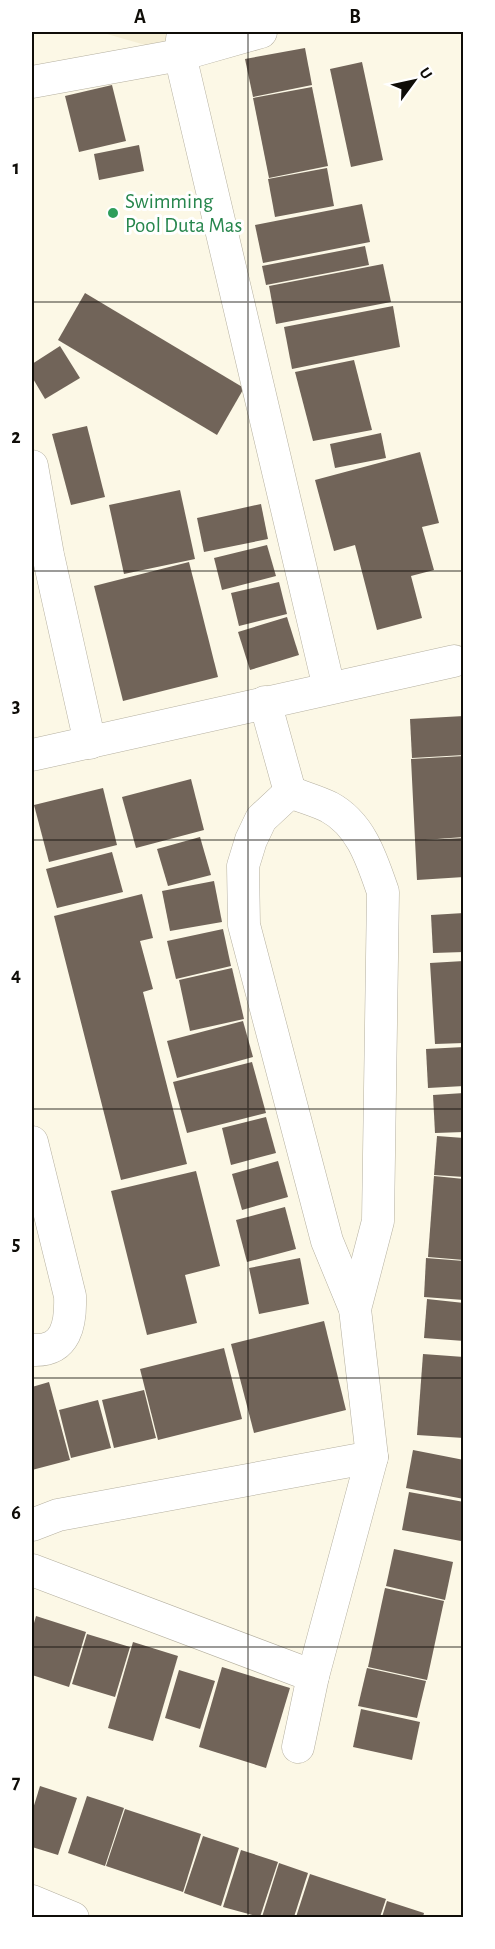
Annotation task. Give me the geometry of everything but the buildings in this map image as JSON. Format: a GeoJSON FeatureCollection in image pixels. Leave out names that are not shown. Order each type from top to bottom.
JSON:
{"type":"FeatureCollection","features":[{"type":"Feature","properties":{"kind":"street"},"geometry":{"type":"LineString","coordinates":[[32,81],[182,43],[261,32]]}},
{"type":"Feature","properties":{"kind":"street"},"geometry":{"type":"LineString","coordinates":[[182,43],[329,688]]}},
{"type":"Feature","properties":{"kind":"street"},"geometry":{"type":"LineString","coordinates":[[32,466],[46,546],[90,743]]}},
{"type":"Feature","properties":{"kind":"street"},"geometry":{"type":"LineString","coordinates":[[32,754],[454,661]]}},
{"type":"Feature","properties":{"kind":"street"},"geometry":{"type":"LineString","coordinates":[[266,702],[290,792]]}},
{"type":"Feature","properties":{"kind":"street"},"geometry":{"type":"LineString","coordinates":[[290,792],[261,819],[251,840],[243,866],[244,925],[327,1241],[355,1308],[372,1457],[313,1676],[298,1747]]}},
{"type":"Feature","properties":{"kind":"street"},"geometry":{"type":"LineString","coordinates":[[290,792],[330,807],[351,824],[368,849],[383,892],[378,1221],[355,1308]]}},
{"type":"Feature","properties":{"kind":"street"},"geometry":{"type":"LineString","coordinates":[[32,1142],[70,1296],[71,1322],[64,1337],[39,1350],[32,1350]]}},
{"type":"Feature","properties":{"kind":"street"},"geometry":{"type":"LineString","coordinates":[[32,1525],[58,1515],[372,1457]]}},
{"type":"Feature","properties":{"kind":"street"},"geometry":{"type":"LineString","coordinates":[[32,1570],[313,1676]]}},
{"type":"Feature","properties":{"kind":"street"},"geometry":{"type":"LineString","coordinates":[[32,1900],[73,1917]]}},
{"type":"Feature","properties":{"kind":"shaded area"},"geometry":{"type":"Polygon","coordinates":[[[100,32],[185,32],[180,55],[100,32]]]}},
{"type":"Feature","properties":{"kind":"place","name":"Swimming Pool Duta Mas"},"geometry":{"type":"Point","coordinates":[113,213]}}]}
